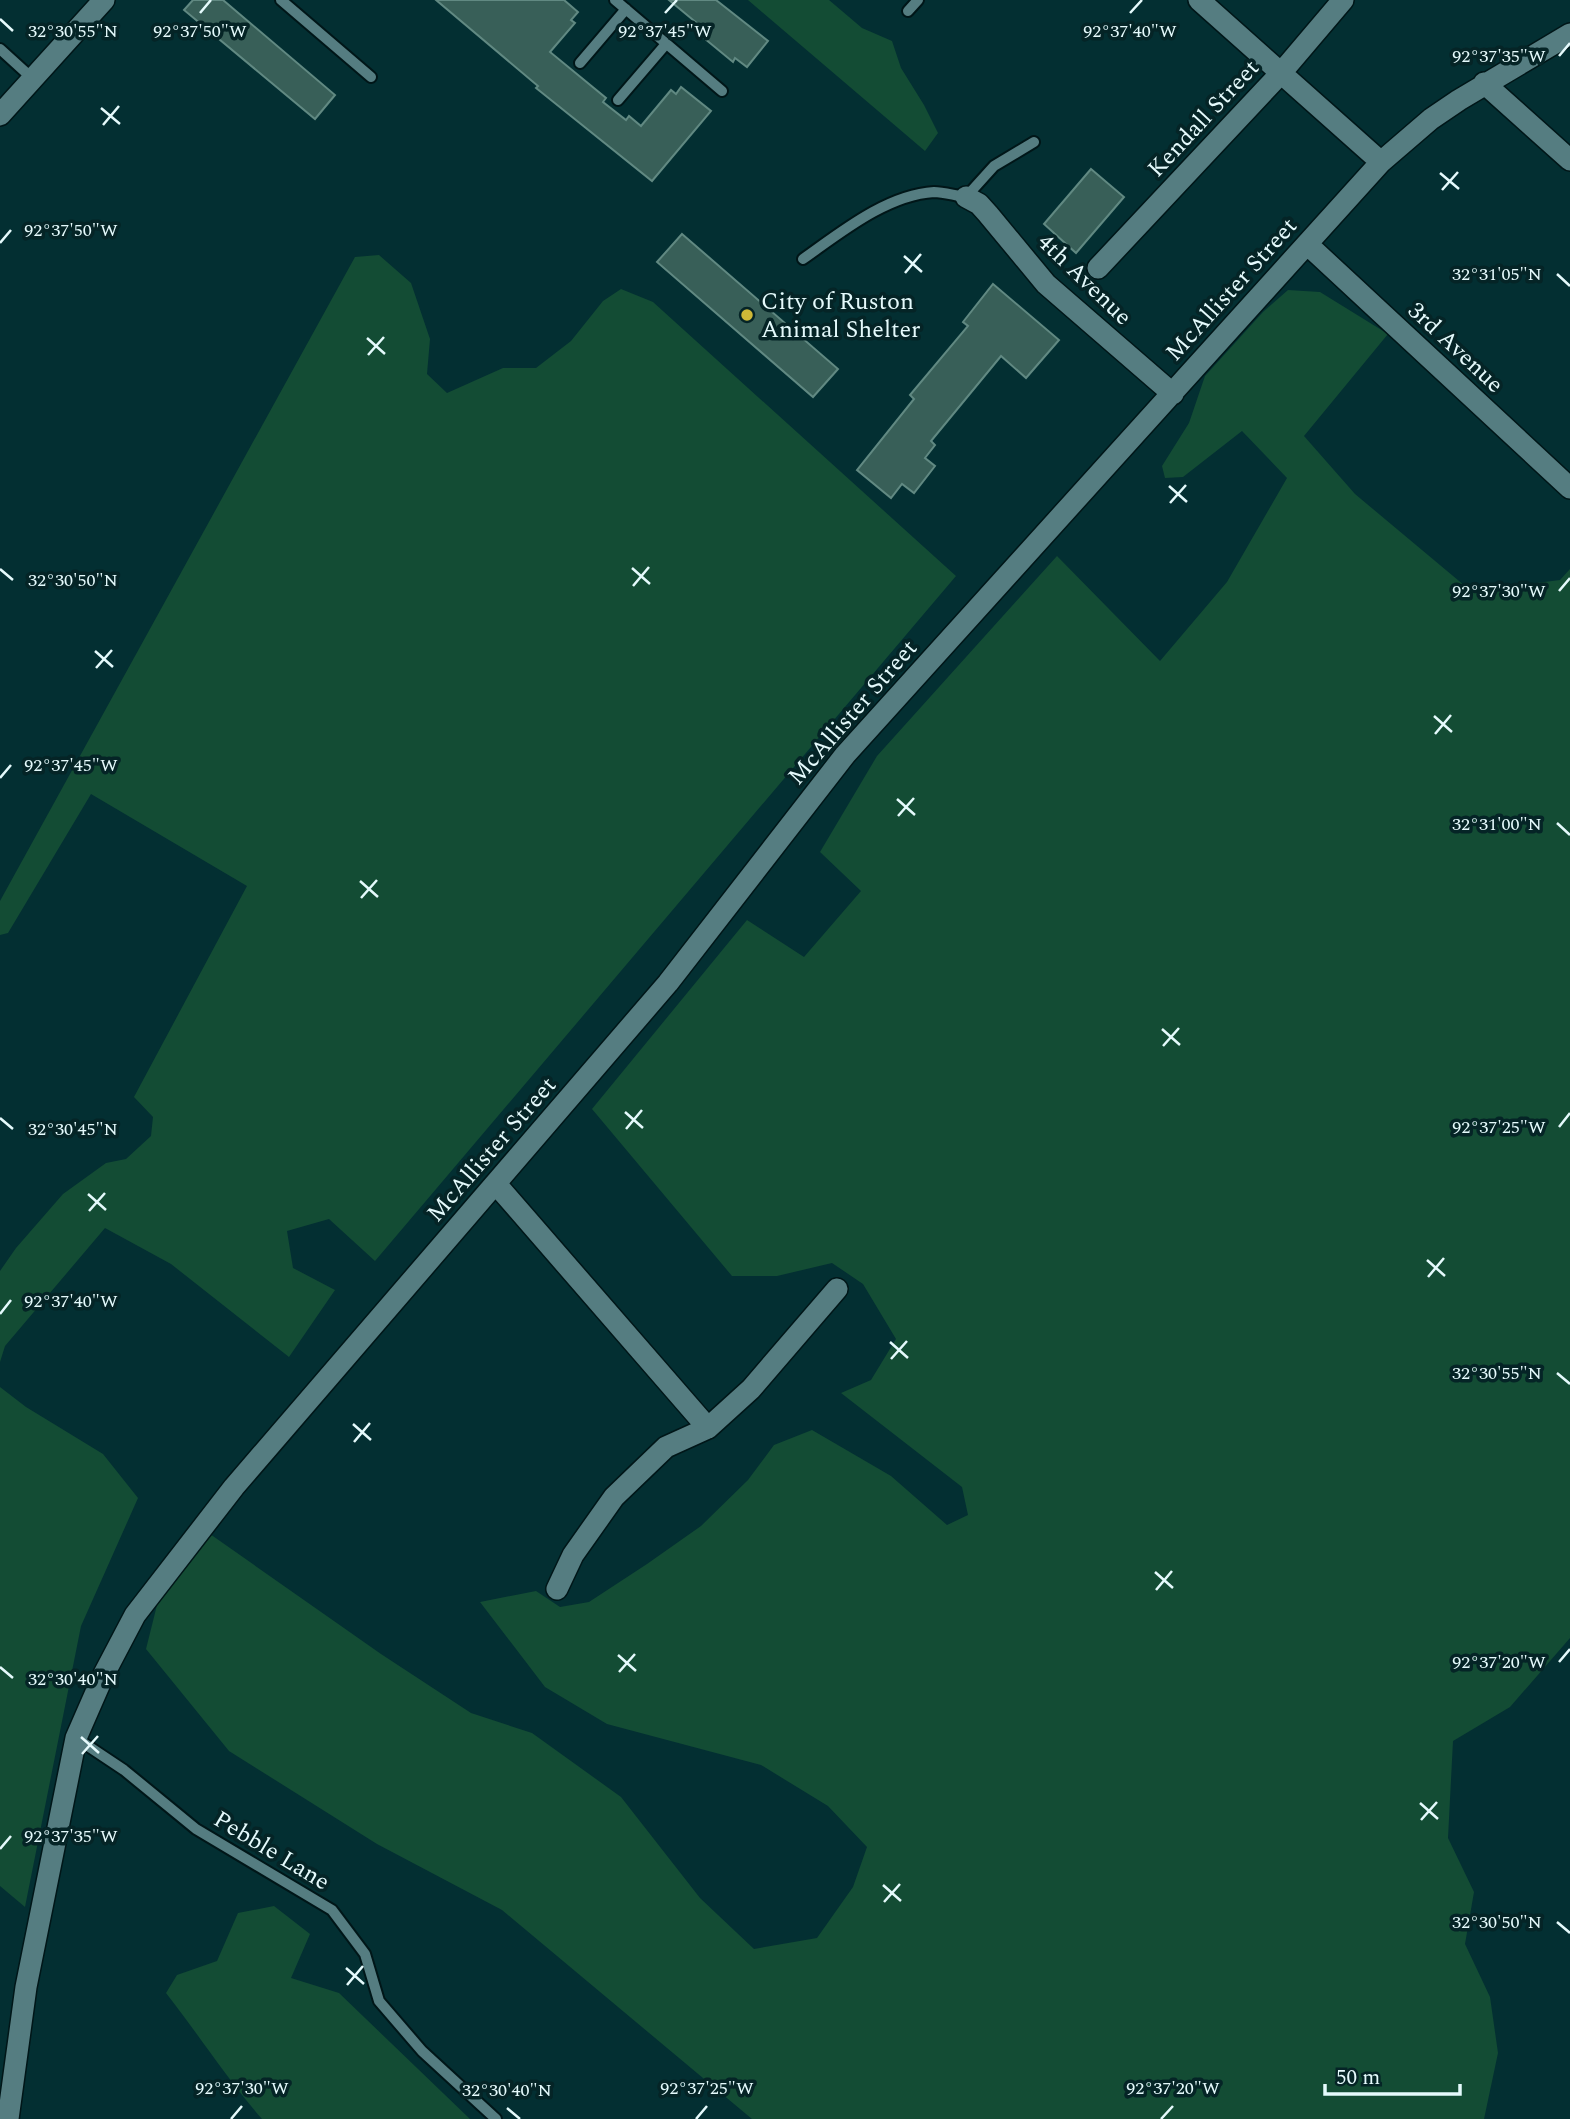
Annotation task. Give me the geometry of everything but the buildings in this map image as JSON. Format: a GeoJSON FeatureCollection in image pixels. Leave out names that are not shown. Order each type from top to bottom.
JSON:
{"type":"FeatureCollection","features":[{"type":"Feature","properties":{"kind":"street"},"geometry":{"type":"LineString","coordinates":[[0,116],[104,0]]}},
{"type":"Feature","properties":{"kind":"street"},"geometry":{"type":"LineString","coordinates":[[1199,0],[1381,162]]}},
{"type":"Feature","properties":{"kind":"street","name":"Kendall Street"},"geometry":{"type":"LineString","coordinates":[[1098,268],[1281,73],[1343,0]]}},
{"type":"Feature","properties":{"kind":"street","name":"McAllister Street"},"geometry":{"type":"LineString","coordinates":[[8,2119],[26,1987],[76,1738],[104,1674],[135,1615],[184,1549],[234,1487],[668,983],[845,755],[1381,162],[1431,119],[1484,83],[1570,34]]}},
{"type":"Feature","properties":{"kind":"street"},"geometry":{"type":"LineString","coordinates":[[1484,83],[1570,160]]}},
{"type":"Feature","properties":{"kind":"street","name":"4th Avenue"},"geometry":{"type":"LineString","coordinates":[[967,197],[979,204],[1046,284],[1172,394]]}},
{"type":"Feature","properties":{"kind":"street","name":"3rd Avenue"},"geometry":{"type":"LineString","coordinates":[[1307,244],[1570,488]]}},
{"type":"Feature","properties":{"kind":"street"},"geometry":{"type":"LineString","coordinates":[[496,1184],[708,1428]]}},
{"type":"Feature","properties":{"kind":"street"},"geometry":{"type":"LineString","coordinates":[[557,1589],[573,1555],[614,1497],[666,1447],[708,1428],[751,1389],[837,1289]]}},
{"type":"Feature","properties":{"kind":"lane"},"geometry":{"type":"LineString","coordinates":[[281,0],[371,77]]}},
{"type":"Feature","properties":{"kind":"lane"},"geometry":{"type":"LineString","coordinates":[[615,0],[722,91]]}},
{"type":"Feature","properties":{"kind":"lane"},"geometry":{"type":"LineString","coordinates":[[908,11],[918,0]]}},
{"type":"Feature","properties":{"kind":"lane"},"geometry":{"type":"LineString","coordinates":[[580,63],[626,9]]}},
{"type":"Feature","properties":{"kind":"lane"},"geometry":{"type":"LineString","coordinates":[[618,100],[666,44]]}},
{"type":"Feature","properties":{"kind":"lane"},"geometry":{"type":"LineString","coordinates":[[0,49],[33,79]]}},
{"type":"Feature","properties":{"kind":"lane"},"geometry":{"type":"LineString","coordinates":[[803,259],[893,202],[934,192],[967,197],[994,166],[1034,142]]}},
{"type":"Feature","properties":{"kind":"lane","name":"Pebble Lane"},"geometry":{"type":"LineString","coordinates":[[76,1738],[124,1770],[196,1829],[332,1910],[365,1954],[379,2001],[422,2051],[496,2119]]}},
{"type":"Feature","properties":{"kind":"green space"},"geometry":{"type":"Polygon","coordinates":[[[748,0],[829,0],[862,28],[892,41],[901,68],[938,133],[925,151],[748,0]]]}},
{"type":"Feature","properties":{"kind":"green space"},"geometry":{"type":"Polygon","coordinates":[[[379,255],[411,283],[430,339],[427,374],[447,393],[503,368],[536,368],[571,341],[603,301],[621,289],[653,302],[956,576],[375,1261],[329,1219],[287,1231],[293,1268],[335,1290],[289,1357],[171,1264],[105,1228],[5,1346],[0,1362],[0,1271],[16,1248],[63,1194],[106,1163],[126,1159],[151,1136],[153,1117],[134,1097],[247,886],[91,794],[8,933],[0,935],[0,901],[355,257],[379,255]]]}},
{"type":"Feature","properties":{"kind":"green space"},"geometry":{"type":"Polygon","coordinates":[[[1288,290],[1320,292],[1388,334],[1304,436],[1355,494],[1471,591],[1560,580],[1570,569],[1570,1638],[1510,1707],[1453,1741],[1448,1838],[1474,1892],[1465,1944],[1490,1997],[1498,2053],[1484,2119],[752,2119],[502,1910],[377,1844],[229,1751],[146,1649],[160,1593],[210,1534],[381,1654],[471,1713],[532,1733],[621,1797],[700,1898],[754,1949],[817,1938],[853,1887],[867,1847],[828,1806],[761,1765],[607,1724],[545,1687],[480,1602],[536,1591],[560,1607],[589,1602],[701,1526],[748,1480],[774,1445],[812,1430],[891,1476],[947,1525],[968,1515],[962,1487],[841,1393],[871,1380],[896,1339],[863,1284],[832,1263],[777,1276],[732,1276],[592,1109],[747,920],[804,957],[861,891],[820,852],[877,756],[1057,556],[1160,661],[1227,582],[1287,478],[1242,431],[1183,477],[1165,478],[1162,466],[1189,423],[1205,376],[1263,312],[1288,290]]]}},
{"type":"Feature","properties":{"kind":"green space"},"geometry":{"type":"Polygon","coordinates":[[[0,1387],[26,1407],[103,1454],[138,1498],[81,1626],[25,1907],[0,1886],[0,1387]]]}},
{"type":"Feature","properties":{"kind":"green space"},"geometry":{"type":"Polygon","coordinates":[[[274,1906],[310,1934],[291,1978],[339,1993],[470,2119],[262,2119],[166,1993],[177,1975],[217,1961],[238,1913],[274,1906]]]}},
{"type":"Feature","properties":{"kind":"place","name":"City of Ruston Animal Shelter"},"geometry":{"type":"Point","coordinates":[747,315]}}]}
